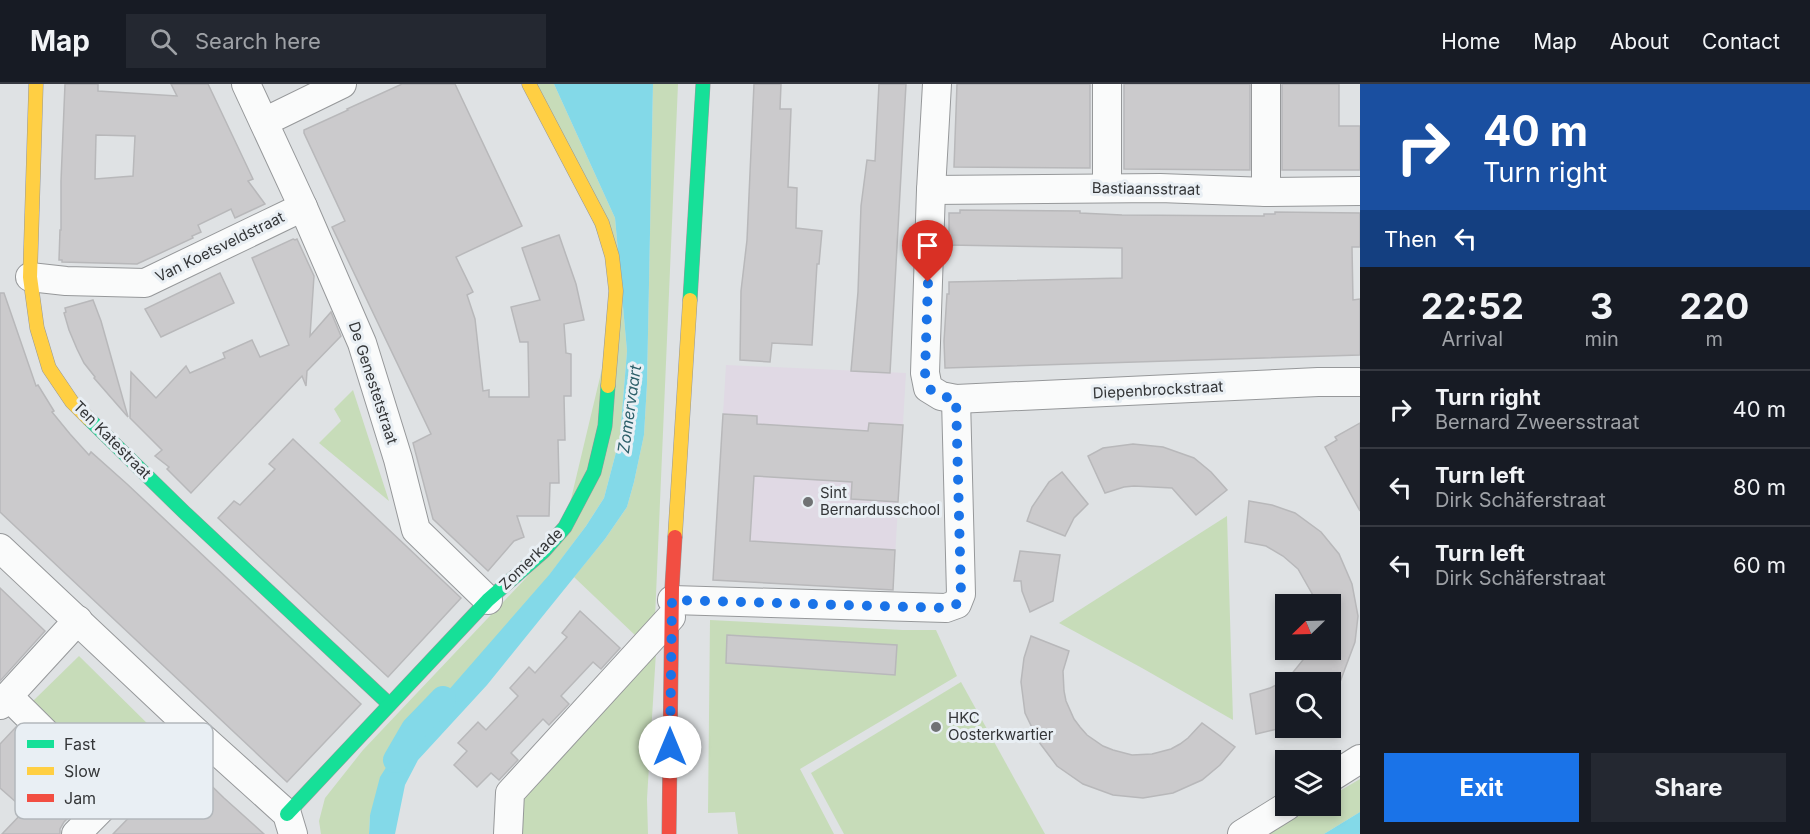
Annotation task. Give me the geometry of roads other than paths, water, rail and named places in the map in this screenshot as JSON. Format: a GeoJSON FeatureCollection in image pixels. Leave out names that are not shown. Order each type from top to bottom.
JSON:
{"type":"FeatureCollection","features":[{"type":"Feature","properties":{"kind":"street","name":"Ten Katestraat"},"geometry":{"type":"LineString","coordinates":[[36,84],[30,277],[37,328],[49,368],[72,402],[184,512],[389,704]]}},
{"type":"Feature","properties":{"kind":"street","name":"De Genestetstraat"},"geometry":{"type":"LineString","coordinates":[[246,84],[362,343],[398,459],[416,530],[488,600]]}},
{"type":"Feature","properties":{"kind":"street"},"geometry":{"type":"LineString","coordinates":[[264,122],[342,84]]}},
{"type":"Feature","properties":{"kind":"street","name":"Zomerkade"},"geometry":{"type":"LineString","coordinates":[[290,824],[389,704],[488,600],[544,551],[565,526],[594,472],[605,426],[616,291],[612,256],[602,224],[530,84]]}},
{"type":"Feature","properties":{"kind":"street"},"geometry":{"type":"LineString","coordinates":[[669,834],[672,609],[703,84]]}},
{"type":"Feature","properties":{"kind":"street"},"geometry":{"type":"LineString","coordinates":[[508,834],[510,793],[672,609],[946,608],[957,604],[961,594],[956,399],[941,396],[928,388],[925,373],[937,84]]}},
{"type":"Feature","properties":{"kind":"street"},"geometry":{"type":"LineString","coordinates":[[1107,84],[1107,188]]}},
{"type":"Feature","properties":{"kind":"street"},"geometry":{"type":"LineString","coordinates":[[1266,84],[1266,192]]}},
{"type":"Feature","properties":{"kind":"street","name":"Bastiaansstraat"},"geometry":{"type":"LineString","coordinates":[[931,190],[1107,188],[1266,192],[1360,190]]}},
{"type":"Feature","properties":{"kind":"street","name":"Van Koetsveldstraat"},"geometry":{"type":"LineString","coordinates":[[30,277],[66,281],[146,283],[303,207]]}},
{"type":"Feature","properties":{"kind":"street","name":"Diepenbrockstraat"},"geometry":{"type":"LineString","coordinates":[[956,399],[1360,382]]}},
{"type":"Feature","properties":{"kind":"street"},"geometry":{"type":"LineString","coordinates":[[0,548],[186,723]]}},
{"type":"Feature","properties":{"kind":"street"},"geometry":{"type":"LineString","coordinates":[[29,723],[4,700],[78,620]]}},
{"type":"Feature","properties":{"kind":"street"},"geometry":{"type":"LineString","coordinates":[[213,749],[290,824]]}},
{"type":"Feature","properties":{"kind":"street"},"geometry":{"type":"LineString","coordinates":[[1341,771],[1360,759]]}},
{"type":"Feature","properties":{"kind":"street"},"geometry":{"type":"LineString","coordinates":[[1242,834],[1275,813]]}},
{"type":"Feature","properties":{"kind":"street"},"geometry":{"type":"LineString","coordinates":[[76,834],[91,819]]}},
{"type":"Feature","properties":{"kind":"water"},"geometry":{"type":"Polygon","coordinates":[[[554,84],[653,84],[647,384],[644,435],[634,482],[627,507],[605,539],[487,685],[418,760],[405,785],[395,834],[369,834],[370,815],[380,777],[399,747],[549,575],[586,526],[604,498],[620,437],[627,351],[615,218],[554,84]]]}},
{"type":"Feature","properties":{"kind":"water"},"geometry":{"type":"Polygon","coordinates":[[[1360,812],[1360,834],[1324,834],[1360,812]]]}},
{"type":"Feature","properties":{"kind":"waterway","name":"Zomervaart"},"geometry":{"type":"LineString","coordinates":[[396,760],[414,729],[443,699]]}},
{"type":"Feature","properties":{"kind":"place","name":"Sint Bernardusschool"},"geometry":{"type":"Point","coordinates":[808,502]}},
{"type":"Feature","properties":{"kind":"place","name":"HKC Oosterkwartier"},"geometry":{"type":"Point","coordinates":[936,727]}}]}
